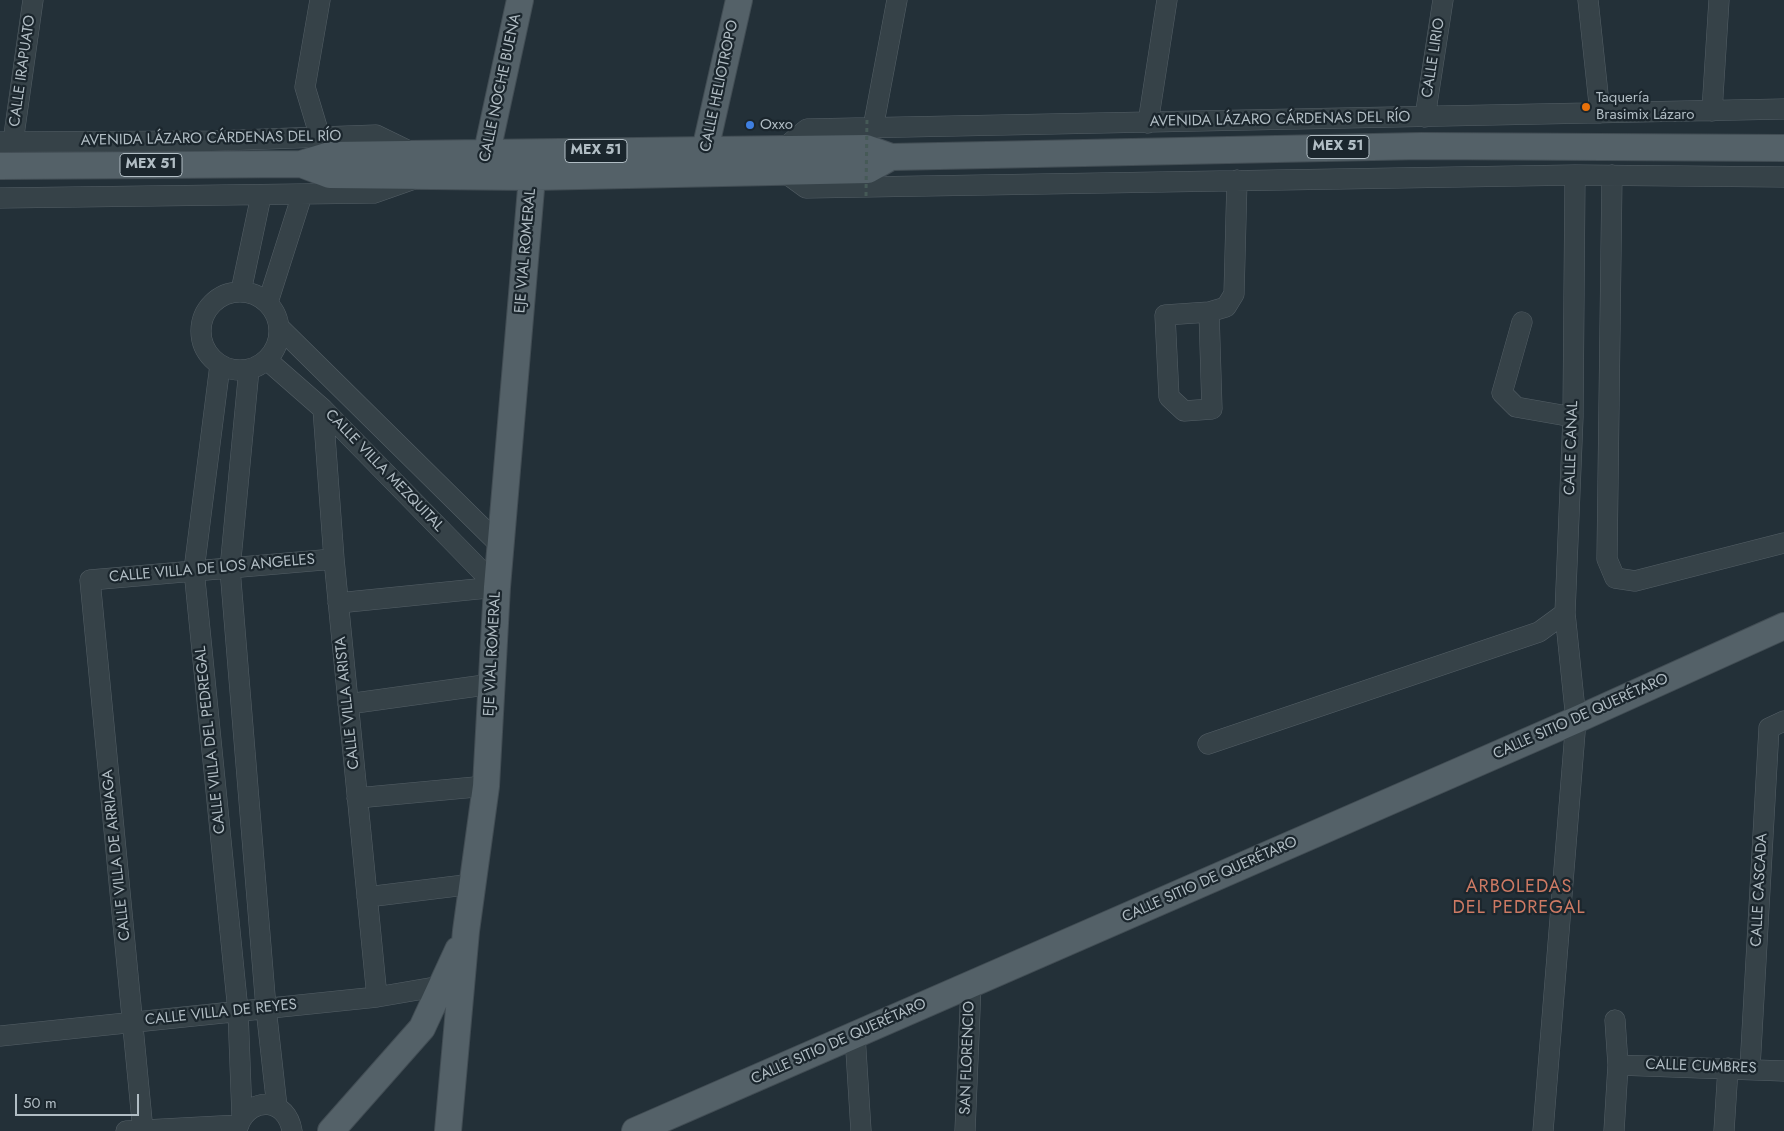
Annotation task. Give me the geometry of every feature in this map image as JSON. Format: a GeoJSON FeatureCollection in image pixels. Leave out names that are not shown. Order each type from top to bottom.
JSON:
{"type":"FeatureCollection","features":[{"type":"Feature","properties":{"kind":"main road","name":"CALLE NOCHE BUENA"},"geometry":{"type":"LineString","coordinates":[[484,165],[520,0]]}},
{"type":"Feature","properties":{"kind":"main road","name":"CALLE HELIOTROPO"},"geometry":{"type":"LineString","coordinates":[[704,161],[738,0]]}},
{"type":"Feature","properties":{"kind":"main road","name":"AVENIDA LÁZARO CÁRDENAS DEL RÍO"},"geometry":{"type":"LineString","coordinates":[[0,166],[301,164],[330,155],[418,166],[783,160],[868,170],[891,157],[1421,146],[1784,148]]}},
{"type":"Feature","properties":{"kind":"main road","name":"AVENIDA LÁZARO CÁRDENAS DEL RÍO"},"geometry":{"type":"LineString","coordinates":[[484,165],[532,177],[704,161]]}},
{"type":"Feature","properties":{"kind":"main road","name":"EJE VIAL ROMERAL"},"geometry":{"type":"LineString","coordinates":[[448,1131],[466,931],[486,786],[500,545],[532,177]]}},
{"type":"Feature","properties":{"kind":"main road","name":"CALLE SITIO DE QUERÉTARO"},"geometry":{"type":"LineString","coordinates":[[635,1131],[1576,720],[1784,626]]}},
{"type":"Feature","properties":{"kind":"main road"},"geometry":{"type":"LineString","coordinates":[[331,1131],[422,1028],[466,931]]}},
{"type":"Feature","properties":{"kind":"street","name":"CALLE IRAPUATO"},"geometry":{"type":"LineString","coordinates":[[7,142],[33,0]]}},
{"type":"Feature","properties":{"kind":"street"},"geometry":{"type":"LineString","coordinates":[[320,0],[305,87],[320,137]]}},
{"type":"Feature","properties":{"kind":"street"},"geometry":{"type":"LineString","coordinates":[[870,122],[897,0]]}},
{"type":"Feature","properties":{"kind":"street"},"geometry":{"type":"LineString","coordinates":[[1148,123],[1167,0]]}},
{"type":"Feature","properties":{"kind":"street","name":"CALLE LIRIO"},"geometry":{"type":"LineString","coordinates":[[1425,117],[1443,0]]}},
{"type":"Feature","properties":{"kind":"street"},"geometry":{"type":"LineString","coordinates":[[1588,0],[1600,113]]}},
{"type":"Feature","properties":{"kind":"street"},"geometry":{"type":"LineString","coordinates":[[1712,111],[1719,0]]}},
{"type":"Feature","properties":{"kind":"street","name":"AVENIDA LÁZARO CÁRDENAS DEL RÍO"},"geometry":{"type":"LineString","coordinates":[[783,160],[807,129],[870,122],[1148,123],[1784,109]]}},
{"type":"Feature","properties":{"kind":"street","name":"AVENIDA LÁZARO CÁRDENAS DEL RÍO"},"geometry":{"type":"LineString","coordinates":[[0,198],[262,196],[374,193],[418,166],[376,135],[211,141],[7,142]]}},
{"type":"Feature","properties":{"kind":"street"},"geometry":{"type":"LineString","coordinates":[[783,160],[806,188],[1612,174],[1784,177]]}},
{"type":"Feature","properties":{"kind":"street"},"geometry":{"type":"LineString","coordinates":[[1612,174],[1607,559],[1615,578],[1634,581],[1784,543]]}},
{"type":"Feature","properties":{"kind":"street","name":"CALLE CANAL"},"geometry":{"type":"LineString","coordinates":[[1543,1131],[1576,720],[1564,614],[1573,417],[1575,175]]}},
{"type":"Feature","properties":{"kind":"street"},"geometry":{"type":"LineString","coordinates":[[1209,312],[1212,409],[1184,411],[1169,397],[1165,315],[1209,312],[1226,307],[1234,294],[1237,180]]}},
{"type":"Feature","properties":{"kind":"street"},"geometry":{"type":"LineString","coordinates":[[268,302],[302,195]]}},
{"type":"Feature","properties":{"kind":"street"},"geometry":{"type":"LineString","coordinates":[[242,291],[262,196]]}},
{"type":"Feature","properties":{"kind":"street"},"geometry":{"type":"LineString","coordinates":[[242,291],[255,294],[268,302],[275,314],[279,327],[278,341],[267,360],[249,369],[235,370],[220,365],[207,354],[201,341],[200,327],[204,314],[219,296],[242,291]]}},
{"type":"Feature","properties":{"kind":"street"},"geometry":{"type":"LineString","coordinates":[[1522,322],[1502,392],[1516,406],[1573,417]]}},
{"type":"Feature","properties":{"kind":"street","name":"CALLE VILLA MEZQUITAL"},"geometry":{"type":"LineString","coordinates":[[279,327],[500,545]]}},
{"type":"Feature","properties":{"kind":"street","name":"CALLE VILLA MEZQUITAL"},"geometry":{"type":"LineString","coordinates":[[267,360],[323,409],[497,587]]}},
{"type":"Feature","properties":{"kind":"street","name":"CALLE VILLA DEL PEDREGAL"},"geometry":{"type":"LineString","coordinates":[[220,365],[194,570],[238,1011],[240,1124]]}},
{"type":"Feature","properties":{"kind":"street","name":"CALLE VILLA DEL PEDREGAL"},"geometry":{"type":"LineString","coordinates":[[249,369],[230,569],[266,1008],[276,1106]]}},
{"type":"Feature","properties":{"kind":"street","name":"CALLE VILLA ARISTA"},"geometry":{"type":"LineString","coordinates":[[323,409],[338,603],[376,997]]}},
{"type":"Feature","properties":{"kind":"street","name":"CALLE VILLA DE LOS ANGELES"},"geometry":{"type":"LineString","coordinates":[[90,580],[194,570],[230,569],[334,558]]}},
{"type":"Feature","properties":{"kind":"street","name":"CALLE VILLA DE ARRIAGA"},"geometry":{"type":"LineString","coordinates":[[90,580],[133,1023],[138,1130]]}},
{"type":"Feature","properties":{"kind":"street"},"geometry":{"type":"LineString","coordinates":[[338,603],[497,587]]}},
{"type":"Feature","properties":{"kind":"street"},"geometry":{"type":"LineString","coordinates":[[1208,744],[1539,632],[1564,614]]}},
{"type":"Feature","properties":{"kind":"street"},"geometry":{"type":"LineString","coordinates":[[348,704],[492,684]]}},
{"type":"Feature","properties":{"kind":"street","name":"CALLE CASCADA"},"geometry":{"type":"LineString","coordinates":[[1750,1068],[1769,728],[1784,721]]}},
{"type":"Feature","properties":{"kind":"street"},"geometry":{"type":"LineString","coordinates":[[357,798],[486,786]]}},
{"type":"Feature","properties":{"kind":"street"},"geometry":{"type":"LineString","coordinates":[[367,897],[473,884]]}},
{"type":"Feature","properties":{"kind":"street","name":"SAN FLORENCIO"},"geometry":{"type":"LineString","coordinates":[[964,1131],[971,984]]}},
{"type":"Feature","properties":{"kind":"street","name":"CALLE VILLA DE REYES"},"geometry":{"type":"LineString","coordinates":[[0,1036],[376,997],[441,986]]}},
{"type":"Feature","properties":{"kind":"street"},"geometry":{"type":"LineString","coordinates":[[422,1028],[459,1005]]}},
{"type":"Feature","properties":{"kind":"street"},"geometry":{"type":"LineString","coordinates":[[1614,1131],[1618,1065],[1615,1020]]}},
{"type":"Feature","properties":{"kind":"street"},"geometry":{"type":"LineString","coordinates":[[855,1035],[861,1131]]}},
{"type":"Feature","properties":{"kind":"street","name":"CALLE CUMBRES"},"geometry":{"type":"LineString","coordinates":[[1618,1065],[1750,1068],[1784,1071]]}},
{"type":"Feature","properties":{"kind":"street"},"geometry":{"type":"LineString","coordinates":[[1724,1131],[1728,1068]]}},
{"type":"Feature","properties":{"kind":"street"},"geometry":{"type":"LineString","coordinates":[[138,1130],[240,1124],[258,1105],[276,1106],[288,1117],[292,1131]]}},
{"type":"Feature","properties":{"kind":"path"},"geometry":{"type":"LineString","coordinates":[[866,196],[870,122]]}},
{"type":"Feature","properties":{"kind":"place","name":"Taquería Brasimix Lázaro"},"geometry":{"type":"Point","coordinates":[1586,107]}},
{"type":"Feature","properties":{"kind":"place","name":"Oxxo"},"geometry":{"type":"Point","coordinates":[750,125]}},
{"type":"Feature","properties":{"kind":"district","name":"ARBOLEDAS DEL PEDREGAL"},"geometry":{"type":"Point","coordinates":[1519,898]}}]}
